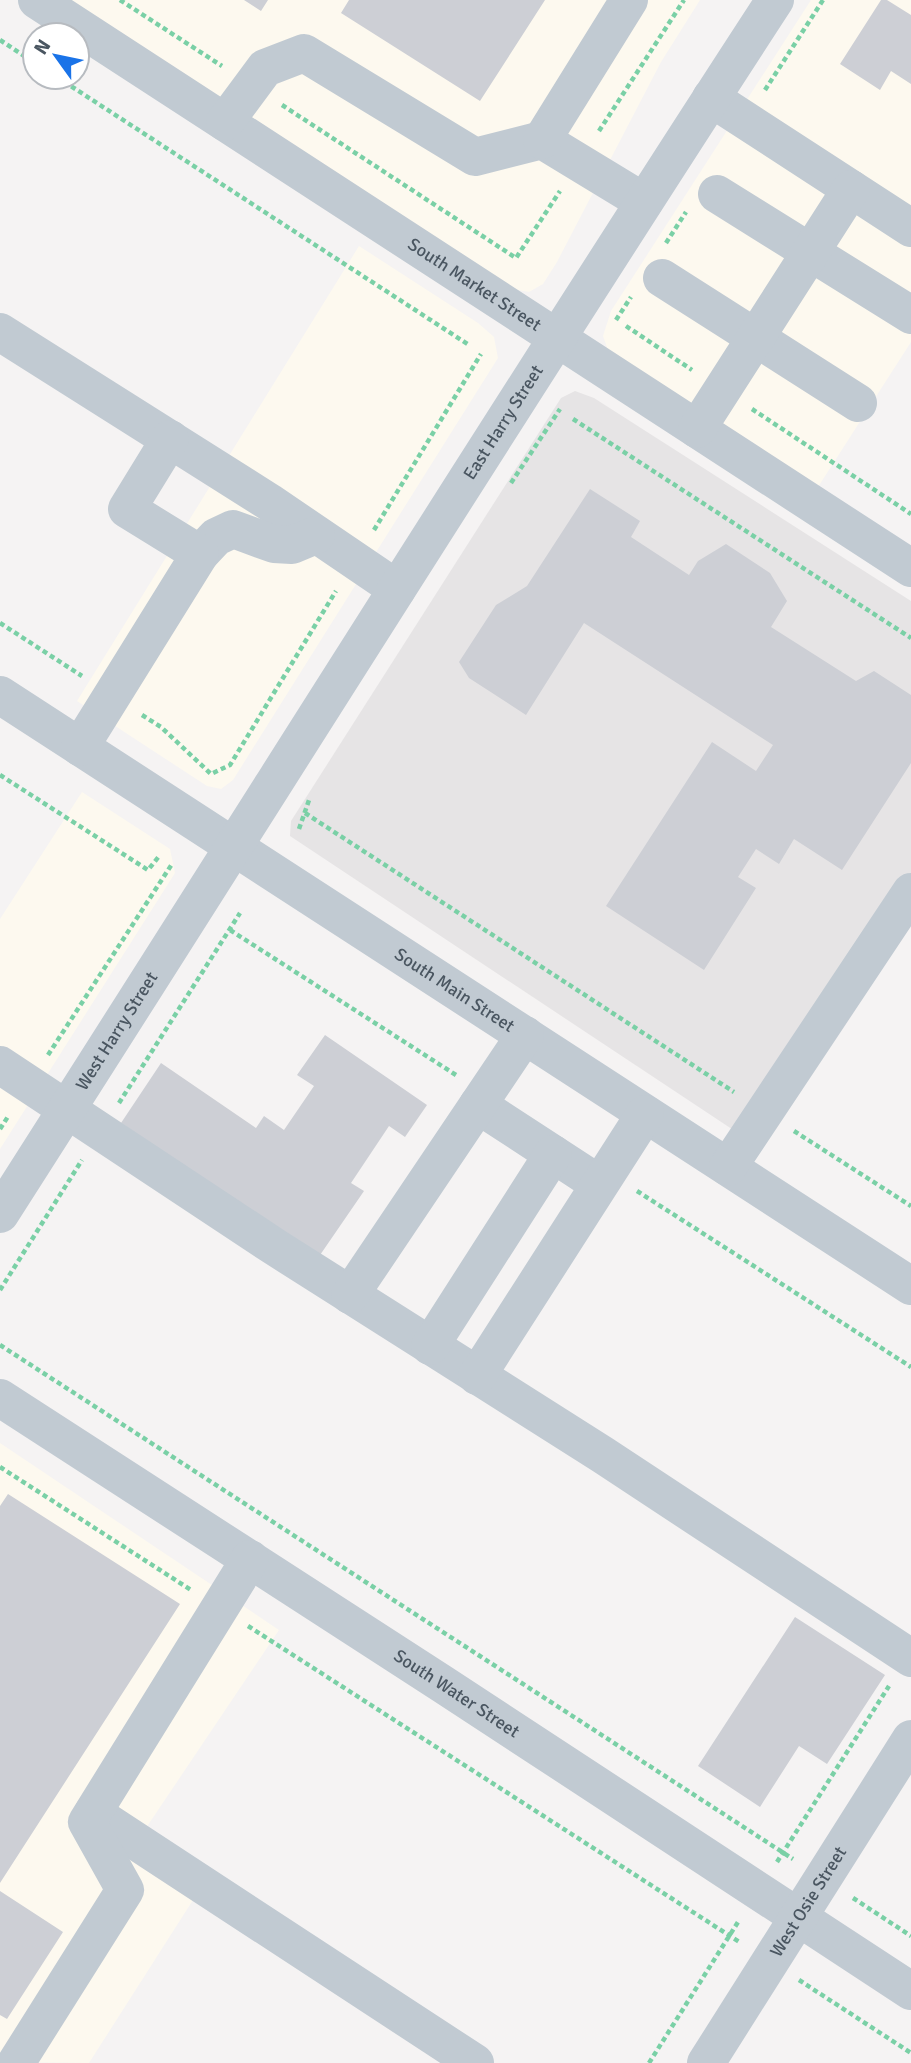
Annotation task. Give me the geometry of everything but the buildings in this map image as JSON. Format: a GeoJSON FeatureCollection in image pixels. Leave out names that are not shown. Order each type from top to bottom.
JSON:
{"type":"FeatureCollection","features":[{"type":"Feature","properties":{"kind":"street","name":"South Market Street"},"geometry":{"type":"LineString","coordinates":[[37,0],[911,568]]}},
{"type":"Feature","properties":{"kind":"street"},"geometry":{"type":"LineString","coordinates":[[225,122],[265,68],[304,53],[475,157],[542,139],[629,0]]}},
{"type":"Feature","properties":{"kind":"street","name":"East Harry Street"},"geometry":{"type":"LineString","coordinates":[[234,847],[556,337],[775,0]]}},
{"type":"Feature","properties":{"kind":"street"},"geometry":{"type":"LineString","coordinates":[[711,98],[911,228]]}},
{"type":"Feature","properties":{"kind":"street"},"geometry":{"type":"LineString","coordinates":[[542,139],[644,202]]}},
{"type":"Feature","properties":{"kind":"street"},"geometry":{"type":"LineString","coordinates":[[697,429],[851,189]]}},
{"type":"Feature","properties":{"kind":"street"},"geometry":{"type":"LineString","coordinates":[[717,194],[911,314]]}},
{"type":"Feature","properties":{"kind":"street"},"geometry":{"type":"LineString","coordinates":[[662,278],[858,403]]}},
{"type":"Feature","properties":{"kind":"street"},"geometry":{"type":"LineString","coordinates":[[0,332],[269,502],[397,589]]}},
{"type":"Feature","properties":{"kind":"street"},"geometry":{"type":"LineString","coordinates":[[170,439],[127,509],[200,554]]}},
{"type":"Feature","properties":{"kind":"street"},"geometry":{"type":"LineString","coordinates":[[80,747],[200,554],[216,537],[233,528],[274,544],[292,545],[316,535]]}},
{"type":"Feature","properties":{"kind":"street","name":"South Main Street"},"geometry":{"type":"LineString","coordinates":[[0,695],[911,1286]]}},
{"type":"Feature","properties":{"kind":"street","name":"West Harry Street"},"geometry":{"type":"LineString","coordinates":[[0,1214],[234,847]]}},
{"type":"Feature","properties":{"kind":"street"},"geometry":{"type":"LineString","coordinates":[[728,1167],[909,899]]}},
{"type":"Feature","properties":{"kind":"street"},"geometry":{"type":"LineString","coordinates":[[350,1295],[525,1035]]}},
{"type":"Feature","properties":{"kind":"street"},"geometry":{"type":"LineString","coordinates":[[15,1075],[251,1232],[603,1455],[909,1657]]}},
{"type":"Feature","properties":{"kind":"street"},"geometry":{"type":"LineString","coordinates":[[478,1105],[599,1184]]}},
{"type":"Feature","properties":{"kind":"street"},"geometry":{"type":"LineString","coordinates":[[477,1376],[645,1114]]}},
{"type":"Feature","properties":{"kind":"street"},"geometry":{"type":"LineString","coordinates":[[430,1346],[553,1154]]}},
{"type":"Feature","properties":{"kind":"street","name":"South Water Street"},"geometry":{"type":"LineString","coordinates":[[0,1398],[911,1990]]}},
{"type":"Feature","properties":{"kind":"street"},"geometry":{"type":"LineString","coordinates":[[16,2063],[125,1890],[87,1822],[250,1559]]}},
{"type":"Feature","properties":{"kind":"street","name":"West Osie Street"},"geometry":{"type":"LineString","coordinates":[[706,2063],[911,1740]]}},
{"type":"Feature","properties":{"kind":"street"},"geometry":{"type":"LineString","coordinates":[[93,1813],[475,2063]]}},
{"type":"Feature","properties":{"kind":"path"},"geometry":{"type":"LineString","coordinates":[[120,0],[516,258]]}},
{"type":"Feature","properties":{"kind":"path"},"geometry":{"type":"LineString","coordinates":[[0,40],[21,54]]}},
{"type":"Feature","properties":{"kind":"path"},"geometry":{"type":"LineString","coordinates":[[79,91],[470,345]]}},
{"type":"Feature","properties":{"kind":"path"},"geometry":{"type":"LineString","coordinates":[[626,326],[911,514]]}},
{"type":"Feature","properties":{"kind":"path"},"geometry":{"type":"LineString","coordinates":[[0,623],[161,727],[211,774],[230,765],[481,354]]}},
{"type":"Feature","properties":{"kind":"path"},"geometry":{"type":"LineString","coordinates":[[573,419],[911,638]]}},
{"type":"Feature","properties":{"kind":"path"},"geometry":{"type":"LineString","coordinates":[[0,775],[148,870],[160,855]]}},
{"type":"Feature","properties":{"kind":"path"},"geometry":{"type":"LineString","coordinates":[[305,813],[911,1206]]}},
{"type":"Feature","properties":{"kind":"path"},"geometry":{"type":"LineString","coordinates":[[0,1129],[15,1075],[172,864]]}},
{"type":"Feature","properties":{"kind":"path"},"geometry":{"type":"LineString","coordinates":[[0,1345],[911,1936]]}},
{"type":"Feature","properties":{"kind":"path"},"geometry":{"type":"LineString","coordinates":[[0,1467],[911,2053]]}},
{"type":"Feature","properties":{"kind":"path"},"geometry":{"type":"LineString","coordinates":[[649,2063],[909,1657]]}},
{"type":"Feature","properties":{"kind":"shaded area"},"geometry":{"type":"Polygon","coordinates":[[[67,0],[700,0],[661,62],[557,262],[543,284],[529,292],[513,289],[67,0]]]}},
{"type":"Feature","properties":{"kind":"shaded area"},"geometry":{"type":"Polygon","coordinates":[[[811,0],[911,0],[911,342],[818,487],[609,353],[603,336],[611,311],[811,0]]]}},
{"type":"Feature","properties":{"kind":"shaded area"},"geometry":{"type":"Polygon","coordinates":[[[359,246],[478,323],[494,337],[498,358],[233,780],[221,789],[207,786],[77,701],[359,246]]]}},
{"type":"Feature","properties":{"kind":"shaded area"},"geometry":{"type":"Polygon","coordinates":[[[575,391],[594,398],[911,601],[911,917],[762,1149],[290,836],[291,821],[561,398],[575,391]]]}},
{"type":"Feature","properties":{"kind":"shaded area"},"geometry":{"type":"Polygon","coordinates":[[[82,792],[170,849],[175,873],[0,1149],[0,919],[82,792]]]}},
{"type":"Feature","properties":{"kind":"shaded area"},"geometry":{"type":"Polygon","coordinates":[[[0,1443],[279,1630],[146,1828],[193,1900],[89,2063],[0,2062],[0,1443]]]}}]}
